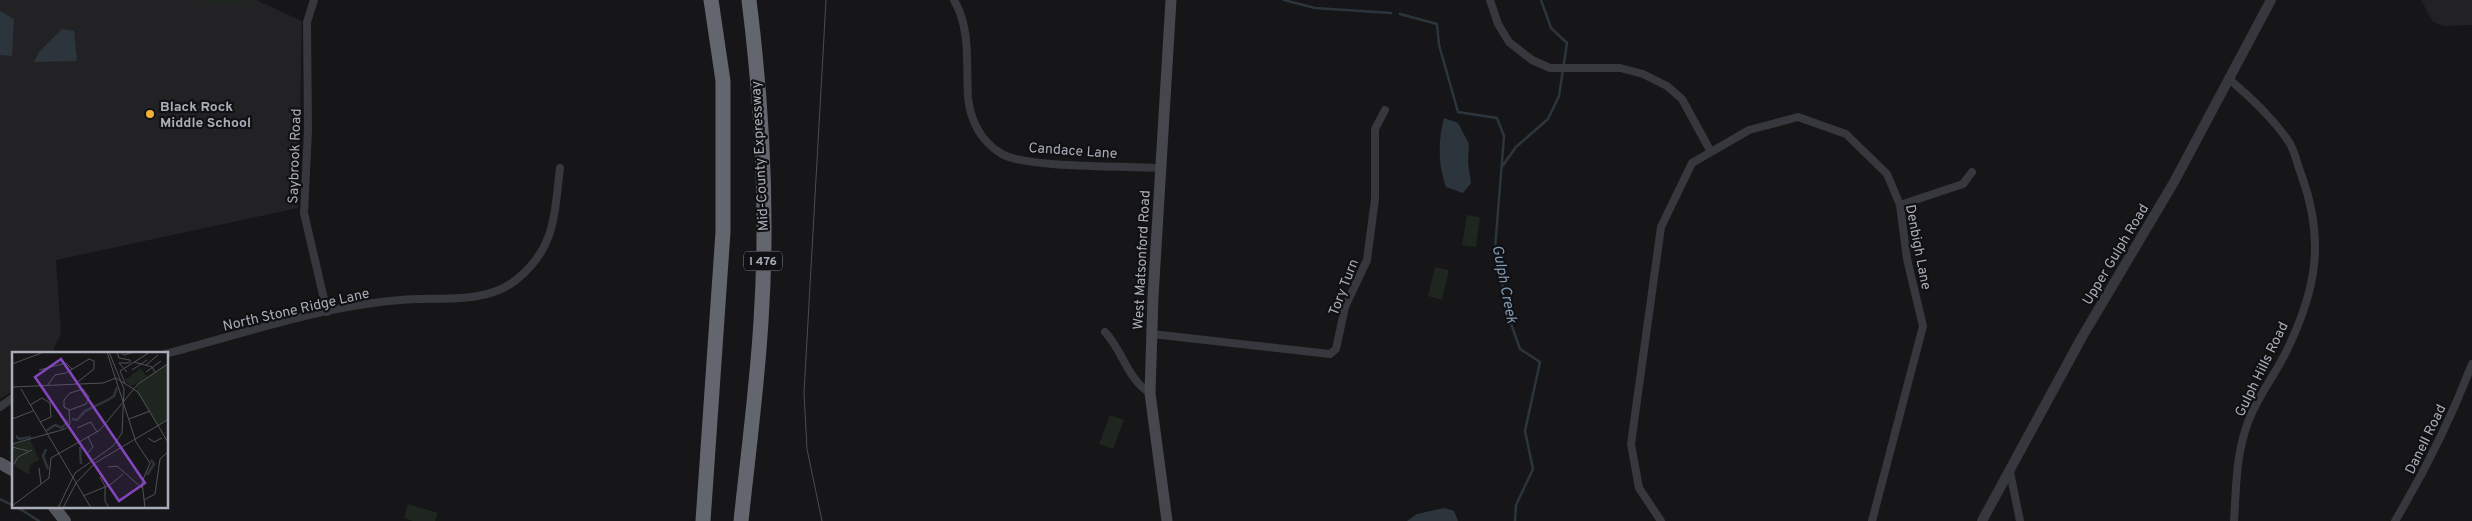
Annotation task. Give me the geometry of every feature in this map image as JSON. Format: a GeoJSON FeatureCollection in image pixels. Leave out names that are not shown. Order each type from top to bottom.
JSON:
{"type":"FeatureCollection","features":[{"type":"Feature","properties":{"kind":"highway"},"geometry":{"type":"LineString","coordinates":[[703,521],[723,232],[723,81],[711,0]]}},
{"type":"Feature","properties":{"kind":"highway","name":"Mid-County Expressway"},"geometry":{"type":"LineString","coordinates":[[741,521],[761,321],[764,235],[761,150],[749,0]]}},
{"type":"Feature","properties":{"kind":"main road","name":"West Matsonford Road"},"geometry":{"type":"LineString","coordinates":[[1167,521],[1150,393],[1171,0]]}},
{"type":"Feature","properties":{"kind":"main road"},"geometry":{"type":"LineString","coordinates":[[0,463],[12,470]]}},
{"type":"Feature","properties":{"kind":"main road"},"geometry":{"type":"LineString","coordinates":[[55,508],[65,521]]}},
{"type":"Feature","properties":{"kind":"street","name":"Saybrook Road"},"geometry":{"type":"LineString","coordinates":[[314,0],[307,22],[308,130],[304,213],[328,312]]}},
{"type":"Feature","properties":{"kind":"street","name":"Candace Lane"},"geometry":{"type":"LineString","coordinates":[[954,0],[962,13],[965,31],[968,100],[975,127],[995,148],[1003,154],[1026,161],[1161,168]]}},
{"type":"Feature","properties":{"kind":"street"},"geometry":{"type":"LineString","coordinates":[[1490,0],[1498,24],[1509,42],[1532,60],[1550,68],[1620,68],[1643,74],[1667,86],[1682,99],[1711,152]]}},
{"type":"Feature","properties":{"kind":"street","name":"Upper Gulph Road"},"geometry":{"type":"LineString","coordinates":[[1982,521],[2082,337],[2174,182],[2271,0]]}},
{"type":"Feature","properties":{"kind":"street","name":"Gulph Hills Road"},"geometry":{"type":"LineString","coordinates":[[2229,79],[2264,109],[2290,144],[2312,202],[2316,241],[2314,281],[2288,349],[2254,409],[2245,431],[2238,463],[2234,521]]}},
{"type":"Feature","properties":{"kind":"street","name":"Tory Turn"},"geometry":{"type":"LineString","coordinates":[[1152,334],[1330,354],[1336,349],[1345,307],[1367,260],[1375,199],[1375,129],[1385,110]]}},
{"type":"Feature","properties":{"kind":"street","name":"Denbigh Lane"},"geometry":{"type":"LineString","coordinates":[[1661,521],[1639,488],[1631,444],[1661,227],[1692,163],[1749,130],[1798,117],[1846,134],[1887,174],[1900,205],[1907,259],[1923,326],[1872,521]]}},
{"type":"Feature","properties":{"kind":"street","name":"North Stone Ridge Lane"},"geometry":{"type":"LineString","coordinates":[[169,353],[328,312],[394,300],[481,296],[497,290],[514,281],[531,267],[544,248],[552,231],[560,168]]}},
{"type":"Feature","properties":{"kind":"street"},"geometry":{"type":"LineString","coordinates":[[1900,205],[1963,184],[1972,172]]}},
{"type":"Feature","properties":{"kind":"street"},"geometry":{"type":"LineString","coordinates":[[1105,332],[1119,351],[1131,376],[1140,387],[1150,393]]}},
{"type":"Feature","properties":{"kind":"street","name":"Danell Road"},"geometry":{"type":"LineString","coordinates":[[2396,521],[2418,482],[2460,396],[2472,364]]}},
{"type":"Feature","properties":{"kind":"street"},"geometry":{"type":"LineString","coordinates":[[0,407],[12,398]]}},
{"type":"Feature","properties":{"kind":"street"},"geometry":{"type":"LineString","coordinates":[[2010,472],[2020,521]]}},
{"type":"Feature","properties":{"kind":"shaded area","name":"Black Rock Middle School"},"geometry":{"type":"Polygon","coordinates":[[[0,0],[256,0],[302,21],[298,208],[56,260],[61,333],[52,352],[12,352],[12,391],[0,399],[0,0]]]}},
{"type":"Feature","properties":{"kind":"shaded area"},"geometry":{"type":"Polygon","coordinates":[[[187,0],[248,0],[252,6],[187,0]]]}},
{"type":"Feature","properties":{"kind":"shaded area"},"geometry":{"type":"Polygon","coordinates":[[[2421,0],[2472,0],[2472,25],[2444,26],[2433,22],[2421,0]]]}},
{"type":"Feature","properties":{"kind":"shaded area"},"geometry":{"type":"Polygon","coordinates":[[[0,11],[14,19],[12,56],[0,55],[0,11]]]}},
{"type":"Feature","properties":{"kind":"shaded area"},"geometry":{"type":"Polygon","coordinates":[[[62,29],[74,31],[77,61],[34,62],[39,52],[62,29]]]}},
{"type":"Feature","properties":{"kind":"shaded area"},"geometry":{"type":"Polygon","coordinates":[[[1444,118],[1458,123],[1469,144],[1468,162],[1471,183],[1463,193],[1446,187],[1443,179],[1440,153],[1444,118]]]}},
{"type":"Feature","properties":{"kind":"shaded area"},"geometry":{"type":"Polygon","coordinates":[[[1467,215],[1480,217],[1476,247],[1462,245],[1467,215]]]}},
{"type":"Feature","properties":{"kind":"shaded area"},"geometry":{"type":"Polygon","coordinates":[[[1435,267],[1449,270],[1442,300],[1428,296],[1435,267]]]}},
{"type":"Feature","properties":{"kind":"shaded area"},"geometry":{"type":"Polygon","coordinates":[[[1110,415],[1124,420],[1113,449],[1099,444],[1110,415]]]}},
{"type":"Feature","properties":{"kind":"shaded area"},"geometry":{"type":"Polygon","coordinates":[[[408,504],[438,513],[435,521],[413,521],[404,518],[408,504]]]}},
{"type":"Feature","properties":{"kind":"shaded area"},"geometry":{"type":"Polygon","coordinates":[[[1444,508],[1454,511],[1458,521],[1407,521],[1417,514],[1444,508]]]}},
{"type":"Feature","properties":{"kind":"waterway"},"geometry":{"type":"LineString","coordinates":[[1284,0],[1315,8],[1391,13]]}},
{"type":"Feature","properties":{"kind":"waterway","name":"Gulph Creek"},"geometry":{"type":"LineString","coordinates":[[1501,168],[1516,147],[1548,119],[1559,96],[1567,43],[1551,28],[1541,0]]}},
{"type":"Feature","properties":{"kind":"waterway","name":"Gulph Creek"},"geometry":{"type":"LineString","coordinates":[[1400,14],[1437,24],[1439,45],[1458,112],[1497,118],[1504,136],[1495,249],[1509,318],[1520,349],[1540,362],[1525,431],[1533,469],[1516,505],[1515,521]]}},
{"type":"Feature","properties":{"kind":"waterway"},"geometry":{"type":"LineString","coordinates":[[0,499],[12,505]]}},
{"type":"Feature","properties":{"kind":"waterway"},"geometry":{"type":"LineString","coordinates":[[19,508],[39,521]]}},
{"type":"Feature","properties":{"kind":"tram line"},"geometry":{"type":"LineString","coordinates":[[822,521],[807,449],[804,393],[826,0]]}},
{"type":"Feature","properties":{"kind":"place","name":"Black Rock Middle School"},"geometry":{"type":"Point","coordinates":[150,114]}}]}
